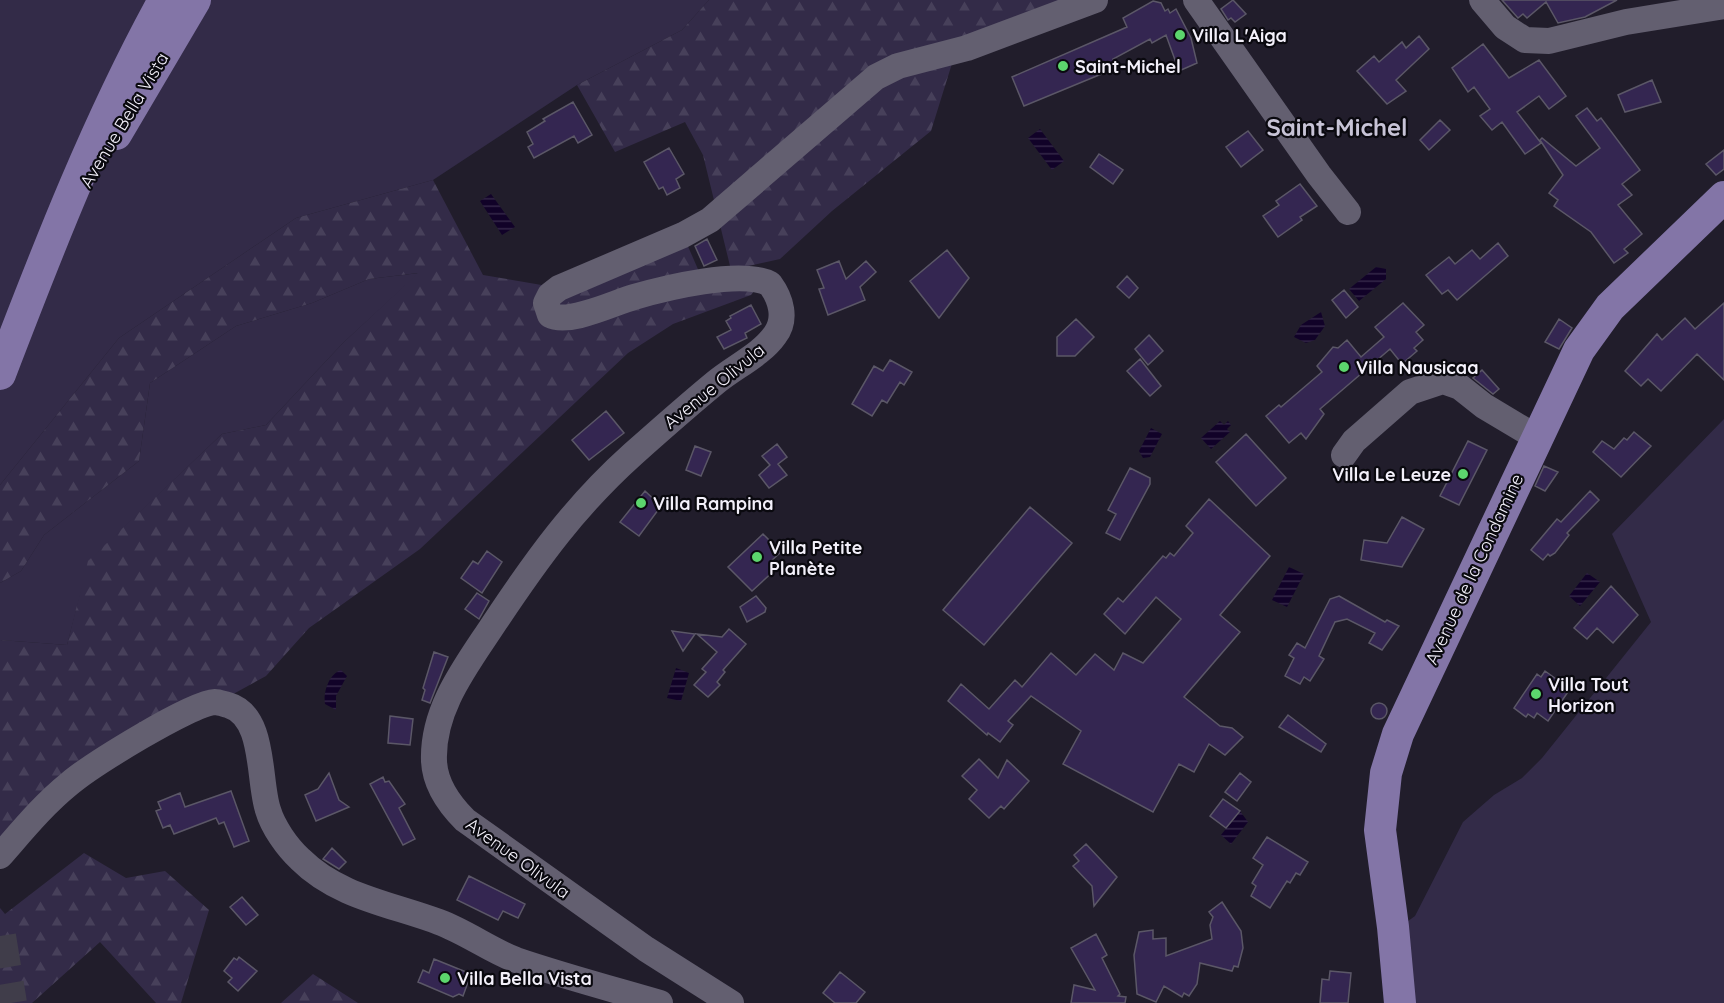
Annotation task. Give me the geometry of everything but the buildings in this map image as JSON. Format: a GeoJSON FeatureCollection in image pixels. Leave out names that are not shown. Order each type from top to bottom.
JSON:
{"type":"FeatureCollection","features":[{"type":"Feature","properties":{"kind":"main road","name":"Avenue Bella Vista"},"geometry":{"type":"LineString","coordinates":[[0,374],[52,240],[116,90],[164,0]]}},
{"type":"Feature","properties":{"kind":"main road","name":"Avenue Bella Vista"},"geometry":{"type":"LineString","coordinates":[[52,240],[195,0]]}},
{"type":"Feature","properties":{"kind":"main road","name":"Avenue de la Condamine"},"geometry":{"type":"LineString","coordinates":[[1400,1003],[1395,938],[1380,830],[1386,773],[1410,707],[1579,350],[1610,307],[1724,197]]}},
{"type":"Feature","properties":{"kind":"street","name":"Avenue Olivula"},"geometry":{"type":"LineString","coordinates":[[731,1003],[645,949],[465,820],[449,804],[439,783],[434,763],[435,752],[442,712],[453,686],[544,548],[588,497],[631,456],[716,382],[765,346],[776,334],[781,323],[779,300],[770,284],[749,278],[704,283],[637,296],[566,319],[550,315],[546,303],[549,295],[559,288],[683,235],[710,220],[876,77],[897,66],[967,48],[1095,0]]}},
{"type":"Feature","properties":{"kind":"street"},"geometry":{"type":"LineString","coordinates":[[1196,0],[1319,175],[1348,212]]}},
{"type":"Feature","properties":{"kind":"street"},"geometry":{"type":"LineString","coordinates":[[1482,0],[1506,27],[1525,40],[1549,41],[1626,22],[1724,6]]}},
{"type":"Feature","properties":{"kind":"street"},"geometry":{"type":"LineString","coordinates":[[1344,455],[1353,441],[1410,392],[1443,381],[1460,387],[1484,406],[1536,437]]}},
{"type":"Feature","properties":{"kind":"street"},"geometry":{"type":"LineString","coordinates":[[0,856],[69,783],[145,734],[195,708],[214,702],[231,705],[243,715],[254,731],[268,811],[276,826],[299,859],[331,884],[441,923],[515,959],[660,1003]]}},
{"type":"Feature","properties":{"kind":"green space"},"geometry":{"type":"Polygon","coordinates":[[[0,0],[709,0],[682,30],[577,85],[433,180],[296,218],[119,338],[0,485],[0,0]]]}},
{"type":"Feature","properties":{"kind":"green space"},"geometry":{"type":"Polygon","coordinates":[[[709,0],[1063,0],[959,41],[931,131],[832,211],[780,259],[731,270],[703,155],[685,122],[615,152],[577,85],[682,30],[709,0]]]}},
{"type":"Feature","properties":{"kind":"green space"},"geometry":{"type":"Polygon","coordinates":[[[433,180],[483,275],[559,288],[683,235],[704,283],[763,280],[751,295],[673,324],[628,353],[420,549],[309,628],[266,676],[226,698],[209,695],[0,843],[0,640],[67,645],[88,561],[222,434],[266,425],[343,343],[418,273],[369,279],[312,303],[236,326],[150,383],[139,461],[44,535],[21,571],[0,583],[0,485],[119,338],[296,218],[433,180]]]}},
{"type":"Feature","properties":{"kind":"green space"},"geometry":{"type":"Polygon","coordinates":[[[419,273],[343,343],[266,425],[222,434],[89,561],[67,645],[0,640],[0,583],[21,571],[44,535],[139,461],[150,383],[236,326],[312,303],[369,279],[419,273]]]}},
{"type":"Feature","properties":{"kind":"green space"},"geometry":{"type":"Polygon","coordinates":[[[1724,419],[1724,1003],[1410,1003],[1404,924],[1415,916],[1463,822],[1494,795],[1522,778],[1542,758],[1651,622],[1612,534],[1724,419]]]}},
{"type":"Feature","properties":{"kind":"green space"},"geometry":{"type":"Polygon","coordinates":[[[84,853],[126,878],[165,871],[209,910],[181,1003],[156,1003],[100,942],[32,1003],[0,1003],[0,908],[5,914],[84,853]]]}},
{"type":"Feature","properties":{"kind":"green space"},"geometry":{"type":"Polygon","coordinates":[[[313,974],[358,1003],[281,1003],[313,974]]]}},
{"type":"Feature","properties":{"kind":"shaded area"},"geometry":{"type":"Polygon","coordinates":[[[1040,129],[1064,161],[1052,170],[1028,138],[1040,129]]]}},
{"type":"Feature","properties":{"kind":"shaded area"},"geometry":{"type":"Polygon","coordinates":[[[491,194],[515,227],[502,235],[480,201],[491,194]]]}},
{"type":"Feature","properties":{"kind":"shaded area"},"geometry":{"type":"Polygon","coordinates":[[[1376,267],[1386,269],[1386,279],[1359,301],[1349,289],[1376,267]]]}},
{"type":"Feature","properties":{"kind":"shaded area"},"geometry":{"type":"Polygon","coordinates":[[[1321,312],[1325,326],[1315,340],[1306,343],[1294,337],[1301,325],[1321,312]]]}},
{"type":"Feature","properties":{"kind":"shaded area"},"geometry":{"type":"Polygon","coordinates":[[[1220,421],[1224,425],[1228,421],[1231,425],[1227,429],[1230,432],[1211,449],[1201,438],[1220,421]]]}},
{"type":"Feature","properties":{"kind":"shaded area"},"geometry":{"type":"Polygon","coordinates":[[[1151,428],[1162,434],[1150,457],[1143,458],[1139,451],[1151,428]]]}},
{"type":"Feature","properties":{"kind":"shaded area"},"geometry":{"type":"Polygon","coordinates":[[[1289,567],[1304,574],[1287,607],[1272,600],[1289,567]]]}},
{"type":"Feature","properties":{"kind":"shaded area"},"geometry":{"type":"Polygon","coordinates":[[[1587,573],[1600,582],[1580,606],[1569,596],[1587,573]]]}},
{"type":"Feature","properties":{"kind":"shaded area"},"geometry":{"type":"Polygon","coordinates":[[[676,668],[689,673],[681,701],[667,698],[676,668]]]}},
{"type":"Feature","properties":{"kind":"shaded area"},"geometry":{"type":"Polygon","coordinates":[[[341,670],[347,676],[336,696],[336,710],[325,704],[325,694],[330,679],[341,670]]]}},
{"type":"Feature","properties":{"kind":"shaded area"},"geometry":{"type":"Polygon","coordinates":[[[1240,811],[1248,822],[1231,844],[1221,835],[1240,811]]]}},
{"type":"Feature","properties":{"kind":"tunnel"},"geometry":{"type":"LineString","coordinates":[[0,936],[11,1003]]}},
{"type":"Feature","properties":{"kind":"place","name":"Villa L'Aiga"},"geometry":{"type":"Point","coordinates":[1180,35]}},
{"type":"Feature","properties":{"kind":"place","name":"Saint-Michel"},"geometry":{"type":"Point","coordinates":[1063,66]}},
{"type":"Feature","properties":{"kind":"place","name":"Villa Nausicaa"},"geometry":{"type":"Point","coordinates":[1344,367]}},
{"type":"Feature","properties":{"kind":"place","name":"Villa Le Leuze"},"geometry":{"type":"Point","coordinates":[1463,474]}},
{"type":"Feature","properties":{"kind":"place","name":"Villa Rampina"},"geometry":{"type":"Point","coordinates":[641,503]}},
{"type":"Feature","properties":{"kind":"place","name":"Villa Petite Planète"},"geometry":{"type":"Point","coordinates":[757,557]}},
{"type":"Feature","properties":{"kind":"place","name":"Villa Tout Horizon"},"geometry":{"type":"Point","coordinates":[1536,694]}},
{"type":"Feature","properties":{"kind":"place","name":"Villa Bella Vista"},"geometry":{"type":"Point","coordinates":[445,978]}},
{"type":"Feature","properties":{"kind":"district","name":"Saint-Michel"},"geometry":{"type":"Point","coordinates":[1337,127]}}]}
